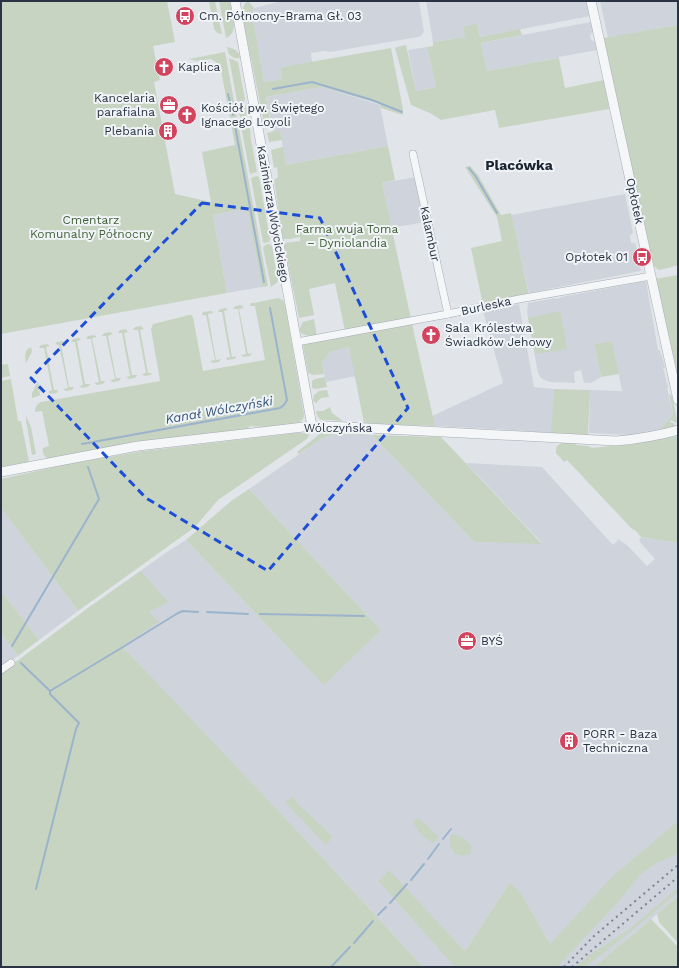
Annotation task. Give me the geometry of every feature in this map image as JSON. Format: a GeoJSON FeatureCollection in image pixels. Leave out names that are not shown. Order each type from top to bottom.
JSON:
{"type":"FeatureCollection","features":[{"type":"Feature","properties":{"kind":"street","name":"Kazimierza Wóycickiego"},"geometry":{"type":"LineString","coordinates":[[236,1],[312,426]]}},
{"type":"Feature","properties":{"kind":"street","name":"Opłotek"},"geometry":{"type":"LineString","coordinates":[[591,1],[678,400]]}},
{"type":"Feature","properties":{"kind":"street","name":"Kalambur"},"geometry":{"type":"LineString","coordinates":[[413,154],[448,314]]}},
{"type":"Feature","properties":{"kind":"street","name":"Burleska"},"geometry":{"type":"LineString","coordinates":[[297,342],[448,314],[519,299],[651,276]]}},
{"type":"Feature","properties":{"kind":"street","name":"Wólczyńska"},"geometry":{"type":"LineString","coordinates":[[1,472],[138,446],[312,426],[616,441],[655,436],[678,430]]}},
{"type":"Feature","properties":{"kind":"street"},"geometry":{"type":"LineString","coordinates":[[1,670],[11,663]]}},
{"type":"Feature","properties":{"kind":"highlighted area"},"geometry":{"type":"Polygon","coordinates":[[[202,203],[320,218],[408,408],[268,571],[146,498],[31,378],[202,203]]]}},
{"type":"Feature","properties":{"kind":"shaded area"},"geometry":{"type":"Polygon","coordinates":[[[282,1],[419,1],[424,32],[418,37],[330,52],[324,51],[311,53],[312,62],[280,68],[282,79],[264,82],[252,12],[254,8],[282,1]]]}},
{"type":"Feature","properties":{"kind":"shaded area"},"geometry":{"type":"Polygon","coordinates":[[[426,1],[586,1],[590,16],[480,37],[477,24],[465,37],[433,42],[426,1]]]}},
{"type":"Feature","properties":{"kind":"shaded area"},"geometry":{"type":"Polygon","coordinates":[[[600,1],[678,1],[678,25],[608,38],[600,1]]]}},
{"type":"Feature","properties":{"kind":"shaded area"},"geometry":{"type":"Polygon","coordinates":[[[591,22],[593,32],[590,35],[591,40],[595,42],[597,50],[487,71],[481,43],[591,22]]]}},
{"type":"Feature","properties":{"kind":"shaded area"},"geometry":{"type":"Polygon","coordinates":[[[427,47],[436,87],[416,91],[408,50],[427,47]]]}},
{"type":"Feature","properties":{"kind":"shaded area"},"geometry":{"type":"Polygon","coordinates":[[[322,87],[380,105],[388,146],[286,165],[280,131],[273,132],[266,97],[322,87]]]}},
{"type":"Feature","properties":{"kind":"shaded area"},"geometry":{"type":"Polygon","coordinates":[[[416,177],[425,222],[391,228],[382,183],[416,177]]]}},
{"type":"Feature","properties":{"kind":"shaded area"},"geometry":{"type":"Polygon","coordinates":[[[625,194],[633,233],[630,236],[631,243],[635,243],[641,271],[529,293],[511,215],[625,194]]]}},
{"type":"Feature","properties":{"kind":"shaded area"},"geometry":{"type":"Polygon","coordinates":[[[247,208],[262,287],[227,293],[213,215],[247,208]]]}},
{"type":"Feature","properties":{"kind":"shaded area"},"geometry":{"type":"Polygon","coordinates":[[[646,281],[658,350],[660,350],[665,368],[663,368],[673,414],[662,427],[654,432],[631,435],[589,433],[590,390],[622,391],[612,341],[594,344],[601,377],[591,383],[584,383],[581,370],[574,372],[575,383],[550,382],[544,380],[538,373],[527,312],[528,303],[646,281]]]}},
{"type":"Feature","properties":{"kind":"shaded area"},"geometry":{"type":"Polygon","coordinates":[[[519,304],[534,387],[554,389],[552,434],[528,431],[435,426],[432,416],[503,383],[483,311],[519,304]]]}},
{"type":"Feature","properties":{"kind":"shaded area"},"geometry":{"type":"Polygon","coordinates":[[[349,347],[356,376],[326,382],[322,363],[330,352],[349,347]]]}},
{"type":"Feature","properties":{"kind":"shaded area"},"geometry":{"type":"Polygon","coordinates":[[[334,434],[372,435],[474,542],[542,543],[466,463],[542,467],[613,545],[618,539],[627,545],[647,566],[655,559],[639,541],[641,537],[678,543],[678,896],[594,967],[525,967],[550,944],[521,893],[510,882],[465,951],[389,871],[378,881],[455,966],[423,967],[319,854],[156,683],[88,608],[186,540],[293,653],[381,630],[249,489],[321,439],[334,434]]]}},
{"type":"Feature","properties":{"kind":"shaded area"},"geometry":{"type":"Polygon","coordinates":[[[1,508],[78,611],[39,640],[1,591],[1,508]]]}},
{"type":"Feature","properties":{"kind":"shaded area"},"geometry":{"type":"Polygon","coordinates":[[[1,633],[18,656],[1,667],[1,633]]]}},
{"type":"Feature","properties":{"kind":"green space","name":"Cmentarz Komunalny Północny"},"geometry":{"type":"Polygon","coordinates":[[[1,1],[167,1],[175,42],[153,46],[160,80],[154,82],[175,194],[211,202],[202,152],[235,145],[231,124],[238,123],[268,286],[262,287],[247,208],[213,215],[227,293],[1,334],[1,1]]]}},
{"type":"Feature","properties":{"kind":"green space"},"geometry":{"type":"Polygon","coordinates":[[[209,1],[215,1],[222,34],[217,33],[214,29],[209,1]]]}},
{"type":"Feature","properties":{"kind":"green space"},"geometry":{"type":"Polygon","coordinates":[[[219,1],[230,1],[233,16],[233,31],[226,38],[219,1]]]}},
{"type":"Feature","properties":{"kind":"green space"},"geometry":{"type":"Polygon","coordinates":[[[248,1],[254,8],[252,12],[264,82],[282,79],[280,68],[391,48],[403,115],[381,108],[380,104],[322,87],[266,97],[271,126],[265,128],[243,18],[243,8],[245,3],[248,1]]]}},
{"type":"Feature","properties":{"kind":"green space"},"geometry":{"type":"Polygon","coordinates":[[[477,24],[480,37],[520,29],[522,35],[481,43],[487,71],[559,58],[565,88],[604,80],[609,109],[499,128],[495,110],[441,120],[432,114],[411,105],[395,48],[406,45],[416,91],[436,87],[427,47],[433,46],[433,42],[465,37],[463,27],[477,24]]]}},
{"type":"Feature","properties":{"kind":"green space"},"geometry":{"type":"Polygon","coordinates":[[[678,25],[678,265],[659,270],[654,266],[641,212],[604,38],[678,25]]]}},
{"type":"Feature","properties":{"kind":"green space"},"geometry":{"type":"Polygon","coordinates":[[[227,47],[236,50],[239,53],[240,58],[231,56],[227,47]]]}},
{"type":"Feature","properties":{"kind":"green space"},"geometry":{"type":"Polygon","coordinates":[[[225,52],[237,117],[230,118],[220,65],[211,59],[196,61],[189,59],[225,52]]]}},
{"type":"Feature","properties":{"kind":"green space"},"geometry":{"type":"Polygon","coordinates":[[[229,58],[238,62],[245,99],[244,102],[237,101],[229,58]]]}},
{"type":"Feature","properties":{"kind":"green space"},"geometry":{"type":"Polygon","coordinates":[[[244,104],[248,115],[240,117],[238,107],[244,104]]]}},
{"type":"Feature","properties":{"kind":"green space"},"geometry":{"type":"Polygon","coordinates":[[[249,120],[257,172],[250,174],[240,121],[249,120]]]}},
{"type":"Feature","properties":{"kind":"green space"},"geometry":{"type":"Polygon","coordinates":[[[280,130],[282,140],[269,142],[267,133],[280,130]]]}},
{"type":"Feature","properties":{"kind":"green space","name":"Farma wuja Toma – Dyniolandia"},"geometry":{"type":"Polygon","coordinates":[[[388,146],[395,180],[382,183],[411,319],[345,331],[335,283],[309,289],[314,315],[299,318],[284,244],[300,241],[300,237],[283,239],[274,180],[278,177],[277,167],[274,168],[271,150],[283,147],[286,165],[388,146]]]}},
{"type":"Feature","properties":{"kind":"green space"},"geometry":{"type":"Polygon","coordinates":[[[470,166],[478,175],[501,215],[511,213],[529,295],[483,305],[471,248],[502,241],[497,217],[465,167],[470,166]]]}},
{"type":"Feature","properties":{"kind":"green space"},"geometry":{"type":"Polygon","coordinates":[[[257,176],[259,177],[270,240],[269,242],[264,243],[251,179],[257,176]]]}},
{"type":"Feature","properties":{"kind":"green space"},"geometry":{"type":"Polygon","coordinates":[[[269,244],[272,246],[278,282],[271,287],[263,248],[265,245],[269,244]]]}},
{"type":"Feature","properties":{"kind":"green space"},"geometry":{"type":"Polygon","coordinates":[[[678,275],[678,375],[655,279],[678,275]]]}},
{"type":"Feature","properties":{"kind":"green space"},"geometry":{"type":"Polygon","coordinates":[[[278,298],[283,300],[285,305],[304,414],[300,422],[283,427],[250,426],[245,431],[50,459],[44,455],[43,448],[49,446],[42,411],[35,412],[37,405],[41,402],[160,381],[151,329],[153,324],[191,315],[193,317],[203,371],[265,360],[255,306],[250,306],[251,303],[278,298]]]}},
{"type":"Feature","properties":{"kind":"green space"},"geometry":{"type":"Polygon","coordinates":[[[241,305],[244,308],[239,309],[248,354],[252,353],[250,356],[243,357],[242,355],[246,354],[238,309],[233,309],[235,306],[241,305]]]}},
{"type":"Feature","properties":{"kind":"green space"},"geometry":{"type":"Polygon","coordinates":[[[226,308],[228,310],[224,311],[232,357],[236,356],[235,359],[227,360],[226,358],[230,357],[222,312],[218,312],[220,309],[226,308]]]}},
{"type":"Feature","properties":{"kind":"green space"},"geometry":{"type":"Polygon","coordinates":[[[212,311],[213,313],[208,314],[216,360],[221,359],[219,362],[213,363],[210,361],[215,360],[206,315],[202,315],[203,312],[212,311]]]}},
{"type":"Feature","properties":{"kind":"green space"},"geometry":{"type":"Polygon","coordinates":[[[560,311],[567,349],[535,354],[528,318],[560,311]]]}},
{"type":"Feature","properties":{"kind":"green space"},"geometry":{"type":"Polygon","coordinates":[[[314,319],[317,336],[301,333],[300,330],[303,322],[314,319]]]}},
{"type":"Feature","properties":{"kind":"green space"},"geometry":{"type":"Polygon","coordinates":[[[412,324],[435,426],[364,423],[349,347],[330,352],[322,363],[324,374],[313,375],[308,373],[303,346],[307,343],[412,324]]]}},
{"type":"Feature","properties":{"kind":"green space"},"geometry":{"type":"Polygon","coordinates":[[[141,326],[144,329],[140,330],[148,373],[152,373],[145,376],[142,374],[146,373],[138,330],[133,330],[135,327],[141,326]]]}},
{"type":"Feature","properties":{"kind":"green space"},"geometry":{"type":"Polygon","coordinates":[[[126,329],[128,332],[124,333],[132,375],[137,375],[135,378],[129,379],[126,377],[130,376],[122,333],[118,333],[120,330],[126,329]]]}},
{"type":"Feature","properties":{"kind":"green space"},"geometry":{"type":"Polygon","coordinates":[[[110,332],[113,334],[108,336],[116,378],[121,378],[119,381],[113,382],[110,380],[115,379],[106,336],[102,336],[104,333],[110,332]]]}},
{"type":"Feature","properties":{"kind":"green space"},"geometry":{"type":"Polygon","coordinates":[[[94,335],[97,337],[92,338],[101,381],[105,381],[103,384],[97,385],[94,383],[99,382],[91,339],[86,339],[88,336],[94,335]]]}},
{"type":"Feature","properties":{"kind":"green space"},"geometry":{"type":"Polygon","coordinates":[[[79,338],[81,340],[77,341],[85,384],[90,384],[88,387],[82,388],[79,386],[83,385],[75,342],[71,342],[73,339],[79,338]]]}},
{"type":"Feature","properties":{"kind":"green space"},"geometry":{"type":"Polygon","coordinates":[[[63,341],[66,343],[61,344],[69,387],[74,387],[72,390],[66,391],[63,389],[68,388],[59,345],[55,344],[63,341]]]}},
{"type":"Feature","properties":{"kind":"green space"},"geometry":{"type":"Polygon","coordinates":[[[612,341],[619,374],[601,377],[594,344],[612,341]]]}},
{"type":"Feature","properties":{"kind":"green space"},"geometry":{"type":"Polygon","coordinates":[[[47,344],[50,346],[46,347],[54,390],[58,390],[57,393],[51,394],[48,392],[52,390],[44,348],[39,347],[47,344]]]}},
{"type":"Feature","properties":{"kind":"green space"},"geometry":{"type":"Polygon","coordinates":[[[31,347],[32,352],[26,363],[26,352],[31,347]]]}},
{"type":"Feature","properties":{"kind":"green space"},"geometry":{"type":"Polygon","coordinates":[[[8,364],[10,376],[1,378],[1,365],[8,364]]]}},
{"type":"Feature","properties":{"kind":"green space"},"geometry":{"type":"Polygon","coordinates":[[[325,377],[327,387],[316,389],[312,388],[312,381],[325,377]]]}},
{"type":"Feature","properties":{"kind":"green space"},"geometry":{"type":"Polygon","coordinates":[[[11,379],[18,421],[21,421],[29,462],[1,467],[1,381],[11,379]]]}},
{"type":"Feature","properties":{"kind":"green space"},"geometry":{"type":"Polygon","coordinates":[[[38,381],[40,395],[32,398],[32,393],[38,381]]]}},
{"type":"Feature","properties":{"kind":"green space"},"geometry":{"type":"Polygon","coordinates":[[[554,389],[590,390],[588,435],[551,434],[554,389]]]}},
{"type":"Feature","properties":{"kind":"green space"},"geometry":{"type":"Polygon","coordinates":[[[327,390],[329,397],[321,398],[315,403],[313,400],[314,395],[319,391],[327,390]]]}},
{"type":"Feature","properties":{"kind":"green space"},"geometry":{"type":"Polygon","coordinates":[[[669,394],[672,396],[677,420],[676,423],[671,420],[670,422],[675,424],[674,425],[676,427],[654,432],[662,427],[672,416],[673,413],[669,394]]]}},
{"type":"Feature","properties":{"kind":"green space"},"geometry":{"type":"Polygon","coordinates":[[[330,407],[332,413],[343,421],[323,420],[319,418],[316,412],[317,411],[323,411],[330,407]]]}},
{"type":"Feature","properties":{"kind":"green space"},"geometry":{"type":"Polygon","coordinates":[[[26,416],[31,427],[36,454],[32,455],[26,420],[26,416]]]}},
{"type":"Feature","properties":{"kind":"green space"},"geometry":{"type":"Polygon","coordinates":[[[324,430],[372,435],[334,434],[321,439],[299,454],[297,452],[324,430]]]}},
{"type":"Feature","properties":{"kind":"green space"},"geometry":{"type":"Polygon","coordinates":[[[296,433],[309,434],[307,439],[218,500],[195,527],[78,611],[1,508],[1,479],[68,464],[143,451],[296,433]]]}},
{"type":"Feature","properties":{"kind":"green space"},"geometry":{"type":"Polygon","coordinates":[[[372,435],[441,437],[542,544],[474,542],[372,435]]]}},
{"type":"Feature","properties":{"kind":"green space"},"geometry":{"type":"Polygon","coordinates":[[[678,436],[678,543],[641,537],[567,460],[564,462],[556,453],[557,446],[561,443],[574,443],[592,448],[631,444],[678,436]]]}},
{"type":"Feature","properties":{"kind":"green space"},"geometry":{"type":"Polygon","coordinates":[[[249,489],[381,630],[324,685],[186,540],[231,501],[249,489]]]}},
{"type":"Feature","properties":{"kind":"green space"},"geometry":{"type":"Polygon","coordinates":[[[141,571],[168,602],[149,612],[159,622],[122,646],[319,854],[423,967],[1,967],[1,673],[88,608],[141,571]]]}},
{"type":"Feature","properties":{"kind":"green space"},"geometry":{"type":"Polygon","coordinates":[[[1,591],[39,640],[18,656],[1,633],[1,591]]]}},
{"type":"Feature","properties":{"kind":"green space"},"geometry":{"type":"Polygon","coordinates":[[[293,796],[298,804],[332,836],[326,845],[285,802],[293,796]]]}},
{"type":"Feature","properties":{"kind":"green space"},"geometry":{"type":"Polygon","coordinates":[[[416,818],[420,819],[437,835],[437,840],[433,843],[421,834],[413,821],[416,818]]]}},
{"type":"Feature","properties":{"kind":"green space"},"geometry":{"type":"Polygon","coordinates":[[[678,821],[678,852],[673,856],[656,863],[640,875],[619,901],[557,967],[455,967],[378,881],[389,870],[465,951],[510,882],[521,893],[550,944],[613,876],[678,821]]]}},
{"type":"Feature","properties":{"kind":"green space"},"geometry":{"type":"Polygon","coordinates":[[[452,834],[458,835],[470,844],[470,854],[461,855],[452,850],[450,840],[452,834]]]}},
{"type":"Feature","properties":{"kind":"green space"},"geometry":{"type":"Polygon","coordinates":[[[678,888],[678,892],[585,967],[575,967],[591,954],[628,930],[678,888]]]}},
{"type":"Feature","properties":{"kind":"green space"},"geometry":{"type":"Polygon","coordinates":[[[677,897],[678,943],[659,922],[657,914],[677,897]]]}},
{"type":"Feature","properties":{"kind":"green space"},"geometry":{"type":"Polygon","coordinates":[[[651,919],[678,947],[678,967],[594,967],[634,934],[651,919]]]}},
{"type":"Feature","properties":{"kind":"waterway"},"geometry":{"type":"LineString","coordinates":[[273,89],[312,82],[372,100],[402,112]]}},
{"type":"Feature","properties":{"kind":"waterway","name":"Kanał Wólczyński"},"geometry":{"type":"LineString","coordinates":[[228,94],[233,115]]}},
{"type":"Feature","properties":{"kind":"waterway","name":"Kanał Wólczyński"},"geometry":{"type":"LineString","coordinates":[[235,126],[264,282]]}},
{"type":"Feature","properties":{"kind":"waterway"},"geometry":{"type":"LineString","coordinates":[[469,168],[497,213]]}},
{"type":"Feature","properties":{"kind":"waterway","name":"Kanał Wólczyński"},"geometry":{"type":"LineString","coordinates":[[82,444],[280,408],[287,400],[270,308]]}},
{"type":"Feature","properties":{"kind":"waterway","name":"Kanał Wólczyński"},"geometry":{"type":"LineString","coordinates":[[12,646],[99,499],[88,467]]}},
{"type":"Feature","properties":{"kind":"waterway"},"geometry":{"type":"LineString","coordinates":[[50,691],[178,613],[183,611],[198,612]]}},
{"type":"Feature","properties":{"kind":"waterway"},"geometry":{"type":"LineString","coordinates":[[207,612],[248,614]]}},
{"type":"Feature","properties":{"kind":"waterway"},"geometry":{"type":"LineString","coordinates":[[260,614],[364,616]]}},
{"type":"Feature","properties":{"kind":"waterway"},"geometry":{"type":"LineString","coordinates":[[21,663],[50,691],[50,694],[79,723],[76,729],[36,889]]}},
{"type":"Feature","properties":{"kind":"waterway"},"geometry":{"type":"LineString","coordinates":[[443,839],[451,829]]}},
{"type":"Feature","properties":{"kind":"waterway"},"geometry":{"type":"LineString","coordinates":[[428,859],[439,844]]}},
{"type":"Feature","properties":{"kind":"waterway"},"geometry":{"type":"LineString","coordinates":[[411,880],[424,864]]}},
{"type":"Feature","properties":{"kind":"waterway"},"geometry":{"type":"LineString","coordinates":[[390,903],[407,884]]}},
{"type":"Feature","properties":{"kind":"waterway"},"geometry":{"type":"LineString","coordinates":[[378,915],[386,907]]}},
{"type":"Feature","properties":{"kind":"waterway"},"geometry":{"type":"LineString","coordinates":[[354,943],[373,921]]}},
{"type":"Feature","properties":{"kind":"waterway"},"geometry":{"type":"LineString","coordinates":[[331,967],[350,947]]}},
{"type":"Feature","properties":{"kind":"railway"},"geometry":{"type":"LineString","coordinates":[[564,967],[594,936],[678,865]]}},
{"type":"Feature","properties":{"kind":"railway"},"geometry":{"type":"LineString","coordinates":[[572,967],[678,877]]}},
{"type":"Feature","properties":{"kind":"place","name":"Cm. Północny-Brama Gł. 03"},"geometry":{"type":"Point","coordinates":[185,16]}},
{"type":"Feature","properties":{"kind":"place","name":"Kaplica"},"geometry":{"type":"Point","coordinates":[164,67]}},
{"type":"Feature","properties":{"kind":"place","name":"Kancelaria parafialna"},"geometry":{"type":"Point","coordinates":[169,105]}},
{"type":"Feature","properties":{"kind":"place","name":"Kościół pw. Świętego Ignacego Loyoli"},"geometry":{"type":"Point","coordinates":[187,115]}},
{"type":"Feature","properties":{"kind":"place","name":"Plebania"},"geometry":{"type":"Point","coordinates":[168,131]}},
{"type":"Feature","properties":{"kind":"place","name":"Opłotek 01"},"geometry":{"type":"Point","coordinates":[642,257]}},
{"type":"Feature","properties":{"kind":"place","name":"Sala Królestwa Świadków Jehowy"},"geometry":{"type":"Point","coordinates":[431,335]}},
{"type":"Feature","properties":{"kind":"place","name":"BYŚ"},"geometry":{"type":"Point","coordinates":[467,641]}},
{"type":"Feature","properties":{"kind":"place","name":"PORR - Baza Techniczna"},"geometry":{"type":"Point","coordinates":[569,741]}},
{"type":"Feature","properties":{"kind":"district","name":"Placówka"},"geometry":{"type":"Point","coordinates":[519,165]}}]}
